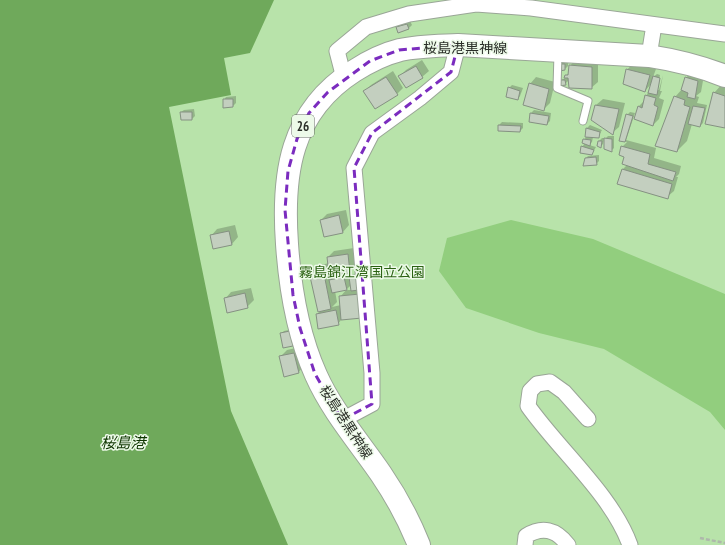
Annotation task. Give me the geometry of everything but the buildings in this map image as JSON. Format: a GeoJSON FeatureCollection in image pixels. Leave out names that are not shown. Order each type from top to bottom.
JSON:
{"type":"FeatureCollection","features":[{"type":"Feature","properties":{"kind":"main road","name":"桜島港黒神線"},"geometry":{"type":"LineString","coordinates":[[419,545],[402,510],[386,483],[326,395],[315,374],[300,328],[288,259],[285,210],[288,171],[297,139],[309,113],[344,78],[370,61],[399,50],[427,46],[458,45],[648,56],[678,61],[725,76]]}},
{"type":"Feature","properties":{"kind":"street"},"geometry":{"type":"LineString","coordinates":[[344,78],[337,51],[366,27],[409,14],[476,4],[531,8],[725,34]]}},
{"type":"Feature","properties":{"kind":"street"},"geometry":{"type":"LineString","coordinates":[[648,56],[654,25]]}},
{"type":"Feature","properties":{"kind":"street"},"geometry":{"type":"LineString","coordinates":[[342,420],[372,404],[372,373],[354,168],[372,133],[420,98],[451,72],[458,45]]}},
{"type":"Feature","properties":{"kind":"street"},"geometry":{"type":"LineString","coordinates":[[588,419],[564,392],[550,382],[537,384],[530,391],[528,406],[547,432],[604,500],[626,535],[630,545]]}},
{"type":"Feature","properties":{"kind":"street"},"geometry":{"type":"LineString","coordinates":[[525,545],[526,536],[535,530],[548,529],[564,540],[568,545]]}},
{"type":"Feature","properties":{"kind":"lane"},"geometry":{"type":"LineString","coordinates":[[558,50],[557,88],[588,101],[584,121]]}},
{"type":"Feature","properties":{"kind":"path"},"geometry":{"type":"LineString","coordinates":[[700,538],[725,543]]}},
{"type":"Feature","properties":{"kind":"highlighted area"},"geometry":{"type":"Polygon","coordinates":[[[458,45],[451,72],[372,133],[354,168],[372,404],[342,420],[315,374],[300,328],[293,295],[285,210],[288,171],[297,139],[309,113],[328,92],[370,61],[399,50],[458,45]]]}},
{"type":"Feature","properties":{"kind":"green space","name":"霧島錦江湾国立公園"},"geometry":{"type":"Polygon","coordinates":[[[0,0],[725,0],[725,545],[0,545],[0,0]]]}},
{"type":"Feature","properties":{"kind":"shaded area"},"geometry":{"type":"Polygon","coordinates":[[[511,220],[593,239],[725,294],[725,430],[710,412],[604,349],[539,333],[466,308],[439,271],[447,238],[511,220]]]}},
{"type":"Feature","properties":{"kind":"water","name":"桜島港"},"geometry":{"type":"Polygon","coordinates":[[[0,0],[274,0],[250,53],[224,58],[231,95],[169,107],[231,411],[288,545],[0,545],[0,0]]]}}]}
